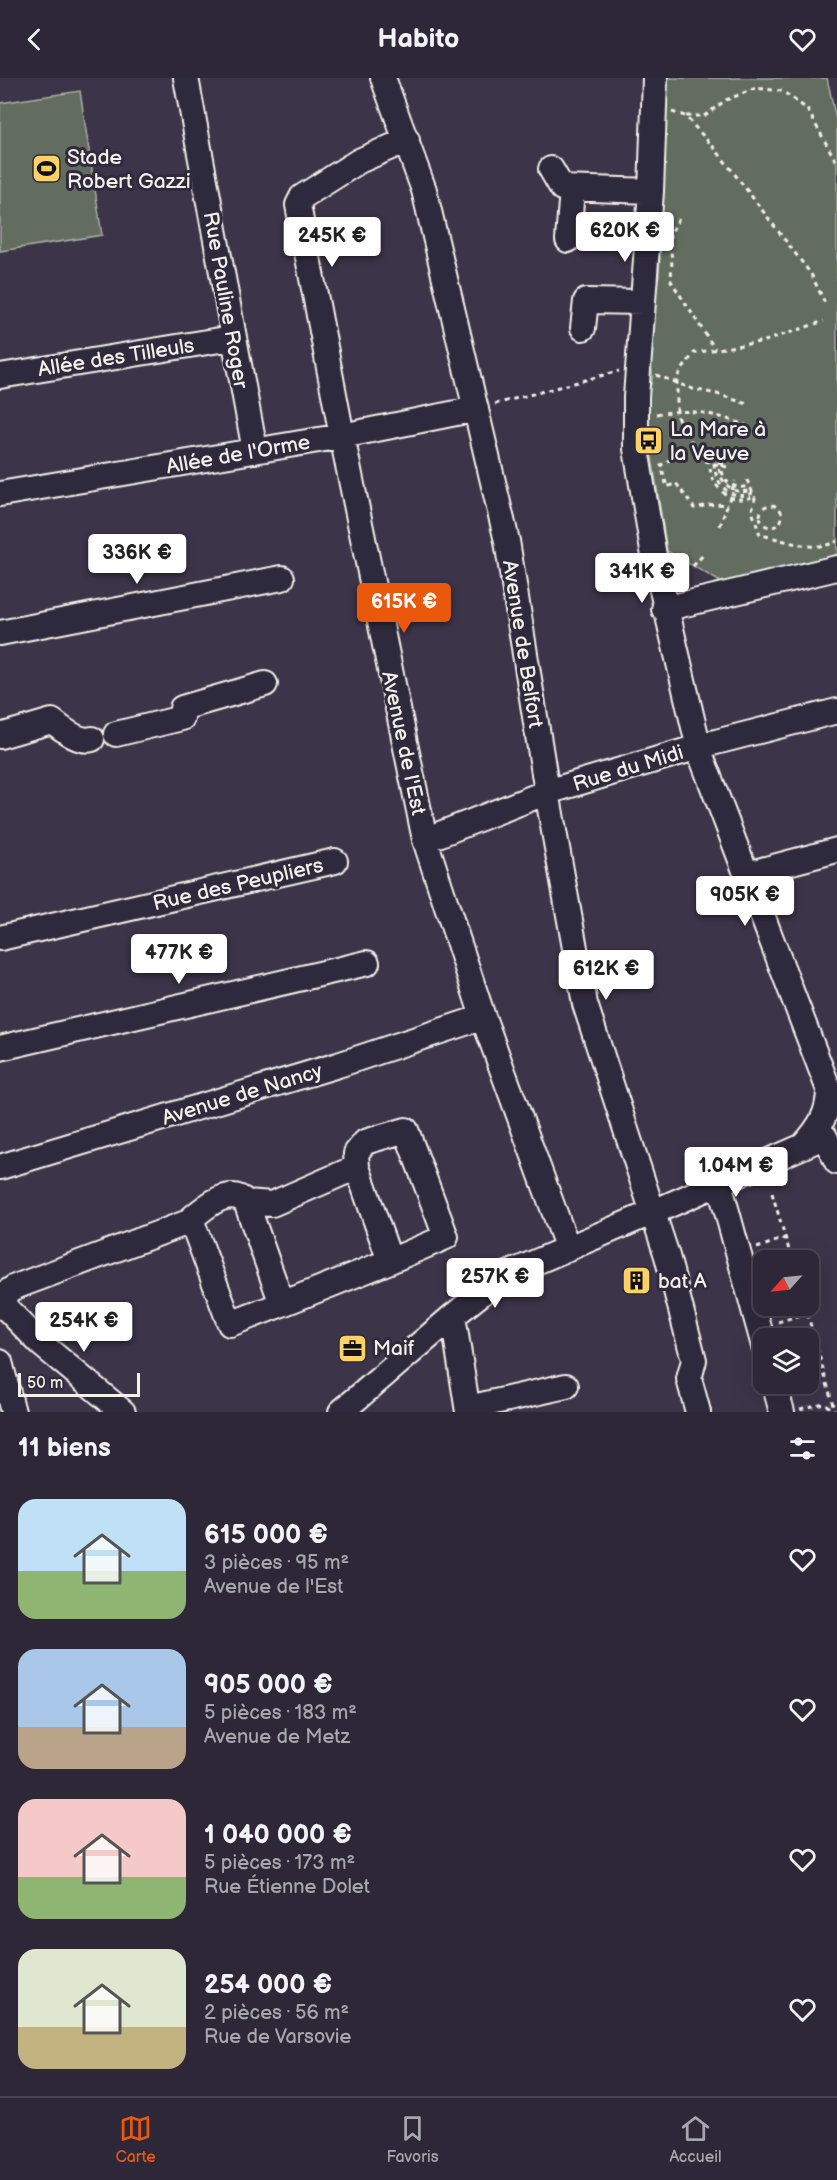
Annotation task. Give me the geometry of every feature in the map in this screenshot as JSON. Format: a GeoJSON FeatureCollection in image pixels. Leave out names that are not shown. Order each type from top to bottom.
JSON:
{"type":"FeatureCollection","features":[{"type":"Feature","properties":{"kind":"street","name":"Rue Pauline Roger"},"geometry":{"type":"LineString","coordinates":[[186,78],[232,338],[255,451]]}},
{"type":"Feature","properties":{"kind":"street","name":"Avenue de Belfort"},"geometry":{"type":"LineString","coordinates":[[383,78],[424,190],[507,541],[547,792],[585,1004],[667,1256],[694,1360],[689,1379],[698,1412]]}},
{"type":"Feature","properties":{"kind":"street"},"geometry":{"type":"LineString","coordinates":[[655,78],[651,191],[638,366],[636,449],[664,609],[698,747],[829,1090],[833,1105],[819,1128],[837,1162]]}},
{"type":"Feature","properties":{"kind":"street","name":"Avenue de l'Est"},"geometry":{"type":"LineString","coordinates":[[407,140],[359,160],[303,197],[298,205],[342,436],[425,840],[483,1017],[568,1249]]}},
{"type":"Feature","properties":{"kind":"street"},"geometry":{"type":"LineString","coordinates":[[551,169],[562,188],[651,191]]}},
{"type":"Feature","properties":{"kind":"street"},"geometry":{"type":"LineString","coordinates":[[568,240],[572,189]]}},
{"type":"Feature","properties":{"kind":"street"},"geometry":{"type":"LineString","coordinates":[[584,328],[586,301],[643,302]]}},
{"type":"Feature","properties":{"kind":"street","name":"Allée des Tilleuls"},"geometry":{"type":"LineString","coordinates":[[0,376],[232,338]]}},
{"type":"Feature","properties":{"kind":"street","name":"Allée de l'Orme"},"geometry":{"type":"LineString","coordinates":[[0,494],[342,436],[476,410]]}},
{"type":"Feature","properties":{"kind":"street"},"geometry":{"type":"LineString","coordinates":[[664,609],[837,568]]}},
{"type":"Feature","properties":{"kind":"street"},"geometry":{"type":"LineString","coordinates":[[0,633],[282,578]]}},
{"type":"Feature","properties":{"kind":"street"},"geometry":{"type":"LineString","coordinates":[[116,734],[182,718],[182,708],[265,684]]}},
{"type":"Feature","properties":{"kind":"street","name":"Rue du Midi"},"geometry":{"type":"LineString","coordinates":[[425,840],[547,792],[698,747],[837,711]]}},
{"type":"Feature","properties":{"kind":"street"},"geometry":{"type":"LineString","coordinates":[[0,736],[52,721],[70,734],[86,741],[92,739]]}},
{"type":"Feature","properties":{"kind":"street"},"geometry":{"type":"LineString","coordinates":[[747,874],[837,850]]}},
{"type":"Feature","properties":{"kind":"street","name":"Rue des Peupliers"},"geometry":{"type":"LineString","coordinates":[[0,938],[335,861]]}},
{"type":"Feature","properties":{"kind":"street"},"geometry":{"type":"LineString","coordinates":[[0,1048],[367,963]]}},
{"type":"Feature","properties":{"kind":"street","name":"Avenue de Nancy"},"geometry":{"type":"LineString","coordinates":[[0,1167],[338,1065],[483,1017]]}},
{"type":"Feature","properties":{"kind":"street"},"geometry":{"type":"LineString","coordinates":[[191,1219],[230,1324],[390,1261],[446,1237],[406,1130],[366,1142],[356,1153],[357,1167],[390,1261]]}},
{"type":"Feature","properties":{"kind":"street"},"geometry":{"type":"LineString","coordinates":[[341,1412],[502,1276],[822,1137]]}},
{"type":"Feature","properties":{"kind":"street"},"geometry":{"type":"LineString","coordinates":[[246,1202],[272,1204],[357,1167]]}},
{"type":"Feature","properties":{"kind":"street"},"geometry":{"type":"LineString","coordinates":[[719,1183],[759,1328]]}},
{"type":"Feature","properties":{"kind":"street"},"geometry":{"type":"LineString","coordinates":[[0,1297],[15,1287],[186,1223],[198,1211],[221,1199],[233,1196],[241,1197],[246,1202],[282,1304]]}},
{"type":"Feature","properties":{"kind":"street"},"geometry":{"type":"LineString","coordinates":[[0,1306],[7,1309],[41,1344],[123,1412]]}},
{"type":"Feature","properties":{"kind":"street"},"geometry":{"type":"LineString","coordinates":[[453,1316],[468,1410],[566,1386]]}},
{"type":"Feature","properties":{"kind":"street"},"geometry":{"type":"LineString","coordinates":[[0,1362],[13,1412]]}},
{"type":"Feature","properties":{"kind":"street"},"geometry":{"type":"LineString","coordinates":[[777,1394],[782,1412]]}},
{"type":"Feature","properties":{"kind":"path"},"geometry":{"type":"LineString","coordinates":[[653,108],[685,116],[704,116],[726,100],[756,88],[782,91],[807,109],[837,163]]}},
{"type":"Feature","properties":{"kind":"path"},"geometry":{"type":"LineString","coordinates":[[685,116],[717,151],[811,274],[826,305]]}},
{"type":"Feature","properties":{"kind":"path"},"geometry":{"type":"LineString","coordinates":[[679,219],[670,234],[671,281],[716,349]]}},
{"type":"Feature","properties":{"kind":"path"},"geometry":{"type":"LineString","coordinates":[[728,467],[702,460],[677,417],[677,377],[694,353],[765,341],[824,321]]}},
{"type":"Feature","properties":{"kind":"path"},"geometry":{"type":"LineString","coordinates":[[476,410],[638,366],[676,383],[747,404]]}},
{"type":"Feature","properties":{"kind":"path"},"geometry":{"type":"LineString","coordinates":[[656,414],[691,410],[746,425]]}},
{"type":"Feature","properties":{"kind":"path"},"geometry":{"type":"LineString","coordinates":[[694,445],[661,465],[667,487],[676,483],[694,508],[714,504],[727,505]]}},
{"type":"Feature","properties":{"kind":"path"},"geometry":{"type":"LineString","coordinates":[[719,463],[715,473],[719,483],[745,495],[752,491]]}},
{"type":"Feature","properties":{"kind":"path"},"geometry":{"type":"LineString","coordinates":[[719,463],[732,490]]}},
{"type":"Feature","properties":{"kind":"path"},"geometry":{"type":"LineString","coordinates":[[711,468],[713,482],[727,495],[746,499],[752,491]]}},
{"type":"Feature","properties":{"kind":"path"},"geometry":{"type":"LineString","coordinates":[[747,480],[752,491],[752,512],[759,536],[783,539],[800,546],[829,545],[837,541]]}},
{"type":"Feature","properties":{"kind":"path"},"geometry":{"type":"LineString","coordinates":[[720,526],[735,481]]}},
{"type":"Feature","properties":{"kind":"path"},"geometry":{"type":"LineString","coordinates":[[732,490],[752,491]]}},
{"type":"Feature","properties":{"kind":"path"},"geometry":{"type":"LineString","coordinates":[[774,506],[780,510],[782,517],[779,524],[768,527],[761,520],[764,508],[774,506]]}},
{"type":"Feature","properties":{"kind":"path"},"geometry":{"type":"LineString","coordinates":[[693,566],[705,553]]}},
{"type":"Feature","properties":{"kind":"path"},"geometry":{"type":"LineString","coordinates":[[772,1193],[789,1250]]}},
{"type":"Feature","properties":{"kind":"path"},"geometry":{"type":"LineString","coordinates":[[738,1254],[785,1238]]}},
{"type":"Feature","properties":{"kind":"path"},"geometry":{"type":"LineString","coordinates":[[777,1328],[801,1316]]}},
{"type":"Feature","properties":{"kind":"path"},"geometry":{"type":"LineString","coordinates":[[819,1356],[835,1412]]}},
{"type":"Feature","properties":{"kind":"path"},"geometry":{"type":"LineString","coordinates":[[789,1412],[824,1403],[835,1412]]}},
{"type":"Feature","properties":{"kind":"green space"},"geometry":{"type":"Polygon","coordinates":[[[668,78],[827,78],[837,124],[837,555],[724,584],[667,551],[644,407],[653,375],[643,355],[659,275],[668,78]]]}},
{"type":"Feature","properties":{"kind":"green space","name":"Stade Robert Gazzi"},"geometry":{"type":"Polygon","coordinates":[[[80,91],[102,235],[0,251],[0,103],[80,91]]]}},
{"type":"Feature","properties":{"kind":"place","name":"Stade Robert Gazzi"},"geometry":{"type":"Point","coordinates":[46,169]}},
{"type":"Feature","properties":{"kind":"place","name":"La Mare à la Veuve"},"geometry":{"type":"Point","coordinates":[649,441]}},
{"type":"Feature","properties":{"kind":"place","name":"bat A"},"geometry":{"type":"Point","coordinates":[637,1281]}},
{"type":"Feature","properties":{"kind":"place","name":"Maif"},"geometry":{"type":"Point","coordinates":[352,1348]}}]}
